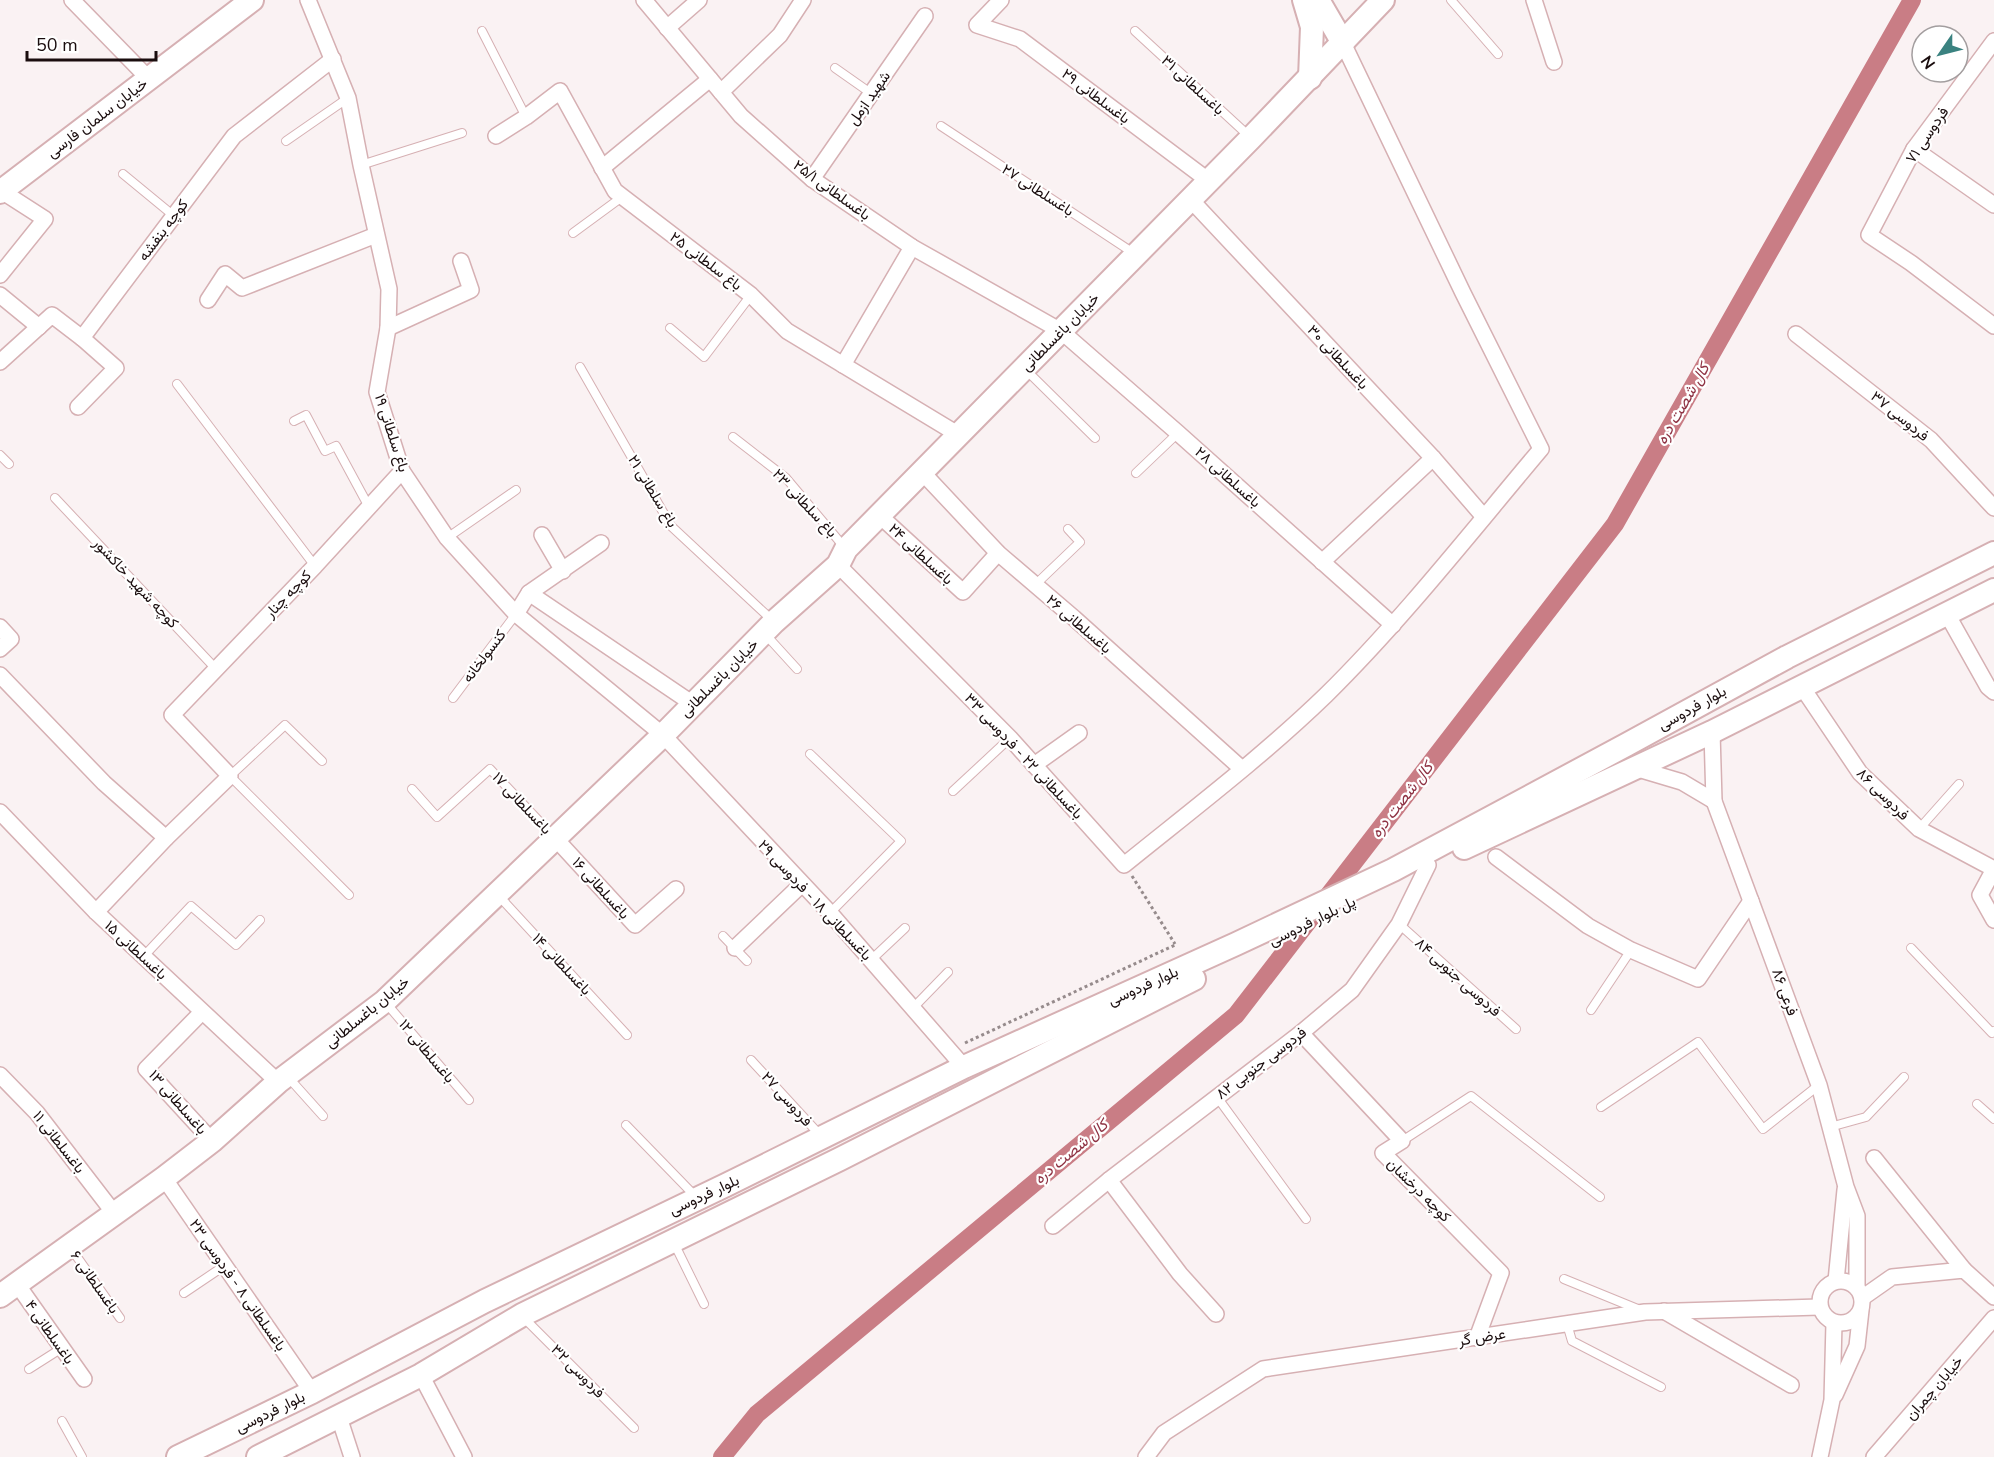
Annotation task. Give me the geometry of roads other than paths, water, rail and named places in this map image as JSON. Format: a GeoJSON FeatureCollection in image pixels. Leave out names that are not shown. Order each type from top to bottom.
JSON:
{"type":"FeatureCollection","features":[{"type":"Feature","properties":{"kind":"main road","name":"خیابان سلمان فارسی"},"geometry":{"type":"LineString","coordinates":[[0,191],[252,0]]}},
{"type":"Feature","properties":{"kind":"main road"},"geometry":{"type":"LineString","coordinates":[[1304,0],[1312,27],[1310,78]]}},
{"type":"Feature","properties":{"kind":"main road"},"geometry":{"type":"LineString","coordinates":[[1318,0],[1343,43]]}},
{"type":"Feature","properties":{"kind":"main road","name":"خیابان باغسلطانی"},"geometry":{"type":"LineString","coordinates":[[5,1290],[164,1178],[212,1141],[282,1079],[385,1001],[663,735],[842,557],[879,516],[1310,78],[1378,1]]}},
{"type":"Feature","properties":{"kind":"main road","name":"بلوار فردوسی"},"geometry":{"type":"LineString","coordinates":[[1394,875],[1787,657],[1994,553]]}},
{"type":"Feature","properties":{"kind":"main road","name":"بلوار فردوسی"},"geometry":{"type":"LineString","coordinates":[[1394,875],[1428,865],[1712,732],[1994,590]]}},
{"type":"Feature","properties":{"kind":"main road","name":"پل بلوار فردوسی"},"geometry":{"type":"LineString","coordinates":[[1232,953],[1394,875]]}},
{"type":"Feature","properties":{"kind":"main road","name":"بلوار فردوسی"},"geometry":{"type":"LineString","coordinates":[[178,1457],[312,1392],[485,1301],[822,1137],[957,1058],[1188,966],[1232,953]]}},
{"type":"Feature","properties":{"kind":"main road","name":"بلوار فردوسی"},"geometry":{"type":"LineString","coordinates":[[258,1457],[421,1375],[522,1315],[850,1154],[1232,953]]}},
{"type":"Feature","properties":{"kind":"main road"},"geometry":{"type":"LineString","coordinates":[[726,1185],[727,1199],[739,1208]]}},
{"type":"Feature","properties":{"kind":"main road"},"geometry":{"type":"LineString","coordinates":[[681,1237],[692,1225],[691,1217],[686,1210],[688,1202]]}},
{"type":"Feature","properties":{"kind":"street"},"geometry":{"type":"LineString","coordinates":[[72,0],[149,79]]}},
{"type":"Feature","properties":{"kind":"street","name":"باغ سلطانی ۱۹"},"geometry":{"type":"LineString","coordinates":[[308,0],[348,98],[389,289],[387,328],[377,392],[402,471],[447,538],[516,614],[663,735]]}},
{"type":"Feature","properties":{"kind":"street","name":"باغسلطانی ۲۵/۱"},"geometry":{"type":"LineString","coordinates":[[644,0],[741,116],[812,179],[912,248],[1061,331]]}},
{"type":"Feature","properties":{"kind":"street"},"geometry":{"type":"LineString","coordinates":[[667,28],[699,0]]}},
{"type":"Feature","properties":{"kind":"street"},"geometry":{"type":"LineString","coordinates":[[721,92],[780,35],[803,0]]}},
{"type":"Feature","properties":{"kind":"street","name":"باغسلطانی ۲۹"},"geometry":{"type":"LineString","coordinates":[[1001,0],[977,25],[1020,39],[1209,181]]}},
{"type":"Feature","properties":{"kind":"street"},"geometry":{"type":"LineString","coordinates":[[1534,0],[1554,62]]}},
{"type":"Feature","properties":{"kind":"street","name":"شهید ازمل"},"geometry":{"type":"LineString","coordinates":[[812,179],[925,16]]}},
{"type":"Feature","properties":{"kind":"street","name":"فردوسی ۷۱"},"geometry":{"type":"LineString","coordinates":[[1994,41],[1914,149],[1869,235],[1911,263],[1994,326]]}},
{"type":"Feature","properties":{"kind":"street"},"geometry":{"type":"LineString","coordinates":[[1242,769],[1325,696],[1393,625],[1541,450],[1343,43]]}},
{"type":"Feature","properties":{"kind":"street","name":"کوچه بنفشه"},"geometry":{"type":"LineString","coordinates":[[82,338],[234,136],[333,59]]}},
{"type":"Feature","properties":{"kind":"street"},"geometry":{"type":"LineString","coordinates":[[602,168],[710,79]]}},
{"type":"Feature","properties":{"kind":"street","name":"باغ سلطانی ۲۵"},"geometry":{"type":"LineString","coordinates":[[495,136],[526,117],[560,91],[615,191],[751,295],[787,331],[959,435]]}},
{"type":"Feature","properties":{"kind":"street"},"geometry":{"type":"LineString","coordinates":[[1914,149],[1994,205]]}},
{"type":"Feature","properties":{"kind":"street"},"geometry":{"type":"LineString","coordinates":[[0,191],[45,219],[0,275]]}},
{"type":"Feature","properties":{"kind":"street","name":"باغسلطانی ۳۰"},"geometry":{"type":"LineString","coordinates":[[1191,200],[1433,458],[1484,516]]}},
{"type":"Feature","properties":{"kind":"street"},"geometry":{"type":"LineString","coordinates":[[208,300],[225,274],[242,288],[376,235]]}},
{"type":"Feature","properties":{"kind":"street"},"geometry":{"type":"LineString","coordinates":[[843,365],[912,248]]}},
{"type":"Feature","properties":{"kind":"street"},"geometry":{"type":"LineString","coordinates":[[387,328],[471,290],[461,261]]}},
{"type":"Feature","properties":{"kind":"street"},"geometry":{"type":"LineString","coordinates":[[0,295],[39,327]]}},
{"type":"Feature","properties":{"kind":"street"},"geometry":{"type":"LineString","coordinates":[[0,362],[52,315],[122,373],[78,407]]}},
{"type":"Feature","properties":{"kind":"street","name":"باغسلطانی ۲۸"},"geometry":{"type":"LineString","coordinates":[[1061,331],[1393,625]]}},
{"type":"Feature","properties":{"kind":"street","name":"فردوسی ۳۷"},"geometry":{"type":"LineString","coordinates":[[1796,334],[1931,440],[1994,508]]}},
{"type":"Feature","properties":{"kind":"street"},"geometry":{"type":"LineString","coordinates":[[1322,562],[1433,458]]}},
{"type":"Feature","properties":{"kind":"street","name":"کوچه چنار"},"geometry":{"type":"LineString","coordinates":[[230,776],[172,715],[315,566],[402,471]]}},
{"type":"Feature","properties":{"kind":"street","name":"باغسلطانی ۲۶"},"geometry":{"type":"LineString","coordinates":[[922,472],[998,554],[1074,618],[1242,769]]}},
{"type":"Feature","properties":{"kind":"street","name":"باغسلطانی ۲۴"},"geometry":{"type":"LineString","coordinates":[[879,516],[963,592],[998,554]]}},
{"type":"Feature","properties":{"kind":"street"},"geometry":{"type":"LineString","coordinates":[[542,535],[563,571]]}},
{"type":"Feature","properties":{"kind":"street"},"geometry":{"type":"LineString","coordinates":[[516,614],[529,593],[601,543]]}},
{"type":"Feature","properties":{"kind":"street","name":"باغسلطانی ۲۲ - فردوسی ۳۳"},"geometry":{"type":"LineString","coordinates":[[842,557],[1125,865],[1242,769]]}},
{"type":"Feature","properties":{"kind":"street"},"geometry":{"type":"LineString","coordinates":[[529,593],[693,704]]}},
{"type":"Feature","properties":{"kind":"street"},"geometry":{"type":"LineString","coordinates":[[1947,614],[1988,687],[1994,692]]}},
{"type":"Feature","properties":{"kind":"street"},"geometry":{"type":"LineString","coordinates":[[0,627],[10,639],[0,649]]}},
{"type":"Feature","properties":{"kind":"street"},"geometry":{"type":"LineString","coordinates":[[0,675],[104,783],[166,838]]}},
{"type":"Feature","properties":{"kind":"street","name":"فردوسی ۸۶"},"geometry":{"type":"LineString","coordinates":[[1802,687],[1860,773],[1919,829],[1994,869]]}},
{"type":"Feature","properties":{"kind":"street","name":"فرعی ۸۶"},"geometry":{"type":"LineString","coordinates":[[1712,732],[1714,801],[1819,1085],[1846,1187],[1857,1216],[1860,1298],[1857,1346],[1832,1400]]}},
{"type":"Feature","properties":{"kind":"street"},"geometry":{"type":"LineString","coordinates":[[1034,765],[1079,733]]}},
{"type":"Feature","properties":{"kind":"street","name":"باغسلطانی ۱۸ - فردوسی ۲۹"},"geometry":{"type":"LineString","coordinates":[[663,735],[830,914],[957,1058]]}},
{"type":"Feature","properties":{"kind":"street"},"geometry":{"type":"LineString","coordinates":[[1635,768],[1682,782],[1714,801]]}},
{"type":"Feature","properties":{"kind":"street"},"geometry":{"type":"LineString","coordinates":[[96,912],[166,838],[230,776]]}},
{"type":"Feature","properties":{"kind":"street","name":"باغسلطانی ۱۵"},"geometry":{"type":"LineString","coordinates":[[0,812],[96,912],[143,957],[202,1012],[282,1079]]}},
{"type":"Feature","properties":{"kind":"street","name":"باغسلطانی ۱۶"},"geometry":{"type":"LineString","coordinates":[[555,838],[635,925],[676,889]]}},
{"type":"Feature","properties":{"kind":"street"},"geometry":{"type":"LineString","coordinates":[[1496,857],[1588,926],[1631,950],[1698,979],[1751,901]]}},
{"type":"Feature","properties":{"kind":"street","name":"فردوسی جنوبی ۸۲"},"geometry":{"type":"LineString","coordinates":[[1053,1226],[1216,1097],[1302,1033],[1352,990],[1400,924],[1428,865]]}},
{"type":"Feature","properties":{"kind":"street"},"geometry":{"type":"LineString","coordinates":[[1994,869],[1980,894],[1994,920]]}},
{"type":"Feature","properties":{"kind":"street"},"geometry":{"type":"LineString","coordinates":[[735,948],[801,885]]}},
{"type":"Feature","properties":{"kind":"street","name":"باغسلطانی ۱۳"},"geometry":{"type":"LineString","coordinates":[[202,1012],[146,1069],[212,1141]]}},
{"type":"Feature","properties":{"kind":"street","name":"کوچه درخشان"},"geometry":{"type":"LineString","coordinates":[[1302,1033],[1402,1141],[1383,1154],[1501,1273],[1477,1338]]}},
{"type":"Feature","properties":{"kind":"street","name":"باغسلطانی ۱۱"},"geometry":{"type":"LineString","coordinates":[[0,1075],[37,1113],[114,1213]]}},
{"type":"Feature","properties":{"kind":"street"},"geometry":{"type":"LineString","coordinates":[[1875,1158],[1964,1269],[1994,1297]]}},
{"type":"Feature","properties":{"kind":"street","name":"باغسلطانی ۸ - فردوسی ۲۳"},"geometry":{"type":"LineString","coordinates":[[164,1178],[312,1392]]}},
{"type":"Feature","properties":{"kind":"street"},"geometry":{"type":"LineString","coordinates":[[1109,1180],[1180,1274],[1216,1314]]}},
{"type":"Feature","properties":{"kind":"street"},"geometry":{"type":"LineString","coordinates":[[1836,1281],[1846,1187]]}},
{"type":"Feature","properties":{"kind":"street"},"geometry":{"type":"LineString","coordinates":[[1860,1298],[1847,1282],[1836,1281],[1826,1286],[1820,1295],[1819,1307],[1825,1317],[1834,1323],[1845,1324],[1856,1319],[1860,1298],[1892,1277],[1964,1269]]}},
{"type":"Feature","properties":{"kind":"street","name":"باغسلطانی ۴"},"geometry":{"type":"LineString","coordinates":[[5,1290],[62,1348],[84,1379]]}},
{"type":"Feature","properties":{"kind":"street","name":"عرض گر"},"geometry":{"type":"LineString","coordinates":[[1146,1457],[1164,1433],[1263,1369],[1645,1312],[1819,1307]]}},
{"type":"Feature","properties":{"kind":"street"},"geometry":{"type":"LineString","coordinates":[[1663,1311],[1791,1385]]}},
{"type":"Feature","properties":{"kind":"street","name":"خیابان چمران"},"geometry":{"type":"LineString","coordinates":[[1874,1457],[1994,1318]]}},
{"type":"Feature","properties":{"kind":"street"},"geometry":{"type":"LineString","coordinates":[[1820,1457],[1832,1400],[1834,1323]]}},
{"type":"Feature","properties":{"kind":"street"},"geometry":{"type":"LineString","coordinates":[[421,1375],[464,1457]]}},
{"type":"Feature","properties":{"kind":"street"},"geometry":{"type":"LineString","coordinates":[[339,1417],[352,1457]]}},
{"type":"Feature","properties":{"kind":"lane"},"geometry":{"type":"LineString","coordinates":[[1451,0],[1498,54]]}},
{"type":"Feature","properties":{"kind":"lane"},"geometry":{"type":"LineString","coordinates":[[482,31],[526,117]]}},
{"type":"Feature","properties":{"kind":"lane","name":"باغسلطانی ۳۱"},"geometry":{"type":"LineString","coordinates":[[1135,32],[1251,138]]}},
{"type":"Feature","properties":{"kind":"lane"},"geometry":{"type":"LineString","coordinates":[[835,68],[872,94]]}},
{"type":"Feature","properties":{"kind":"lane"},"geometry":{"type":"LineString","coordinates":[[286,141],[348,98]]}},
{"type":"Feature","properties":{"kind":"lane","name":"باغسلطانی ۲۷"},"geometry":{"type":"LineString","coordinates":[[940,126],[1136,254]]}},
{"type":"Feature","properties":{"kind":"lane"},"geometry":{"type":"LineString","coordinates":[[361,165],[462,133]]}},
{"type":"Feature","properties":{"kind":"lane"},"geometry":{"type":"LineString","coordinates":[[123,174],[174,216]]}},
{"type":"Feature","properties":{"kind":"lane"},"geometry":{"type":"LineString","coordinates":[[573,233],[622,197]]}},
{"type":"Feature","properties":{"kind":"lane"},"geometry":{"type":"LineString","coordinates":[[670,328],[704,357],[751,295]]}},
{"type":"Feature","properties":{"kind":"lane","name":"باغ سلطانی ۲۱"},"geometry":{"type":"LineString","coordinates":[[580,367],[671,526],[769,628],[797,669]]}},
{"type":"Feature","properties":{"kind":"lane"},"geometry":{"type":"LineString","coordinates":[[1024,368],[1095,438]]}},
{"type":"Feature","properties":{"kind":"lane"},"geometry":{"type":"LineString","coordinates":[[177,384],[315,566]]}},
{"type":"Feature","properties":{"kind":"lane"},"geometry":{"type":"LineString","coordinates":[[294,421],[306,415],[325,451],[336,446],[369,507]]}},
{"type":"Feature","properties":{"kind":"lane"},"geometry":{"type":"LineString","coordinates":[[1136,473],[1178,433]]}},
{"type":"Feature","properties":{"kind":"lane","name":"باغ سلطانی ۲۳"},"geometry":{"type":"LineString","coordinates":[[733,437],[786,478],[842,557]]}},
{"type":"Feature","properties":{"kind":"lane"},"geometry":{"type":"LineString","coordinates":[[0,454],[9,464]]}},
{"type":"Feature","properties":{"kind":"lane"},"geometry":{"type":"LineString","coordinates":[[447,538],[516,490]]}},
{"type":"Feature","properties":{"kind":"lane","name":"کوچه شهید خاکشور"},"geometry":{"type":"LineString","coordinates":[[55,498],[216,669]]}},
{"type":"Feature","properties":{"kind":"lane"},"geometry":{"type":"LineString","coordinates":[[1035,585],[1080,542],[1068,530]]}},
{"type":"Feature","properties":{"kind":"lane","name":"کنسولخانه"},"geometry":{"type":"LineString","coordinates":[[453,698],[516,614]]}},
{"type":"Feature","properties":{"kind":"lane"},"geometry":{"type":"LineString","coordinates":[[322,761],[285,725],[230,776],[349,895]]}},
{"type":"Feature","properties":{"kind":"lane"},"geometry":{"type":"LineString","coordinates":[[953,791],[1010,738]]}},
{"type":"Feature","properties":{"kind":"lane"},"geometry":{"type":"LineString","coordinates":[[810,754],[901,841],[830,914]]}},
{"type":"Feature","properties":{"kind":"lane","name":"باغسلطانی ۱۷"},"geometry":{"type":"LineString","coordinates":[[412,789],[437,817],[490,769],[555,838]]}},
{"type":"Feature","properties":{"kind":"lane"},"geometry":{"type":"LineString","coordinates":[[1919,829],[1959,783]]}},
{"type":"Feature","properties":{"kind":"lane","name":"باغسلطانی ۱۴"},"geometry":{"type":"LineString","coordinates":[[496,894],[627,1035]]}},
{"type":"Feature","properties":{"kind":"lane"},"geometry":{"type":"LineString","coordinates":[[143,957],[191,906],[236,945],[260,920]]}},
{"type":"Feature","properties":{"kind":"lane","name":"فردوسی جنوبی ۸۴"},"geometry":{"type":"LineString","coordinates":[[1400,924],[1516,1029]]}},
{"type":"Feature","properties":{"kind":"lane"},"geometry":{"type":"LineString","coordinates":[[871,960],[904,928]]}},
{"type":"Feature","properties":{"kind":"lane"},"geometry":{"type":"LineString","coordinates":[[723,936],[747,961]]}},
{"type":"Feature","properties":{"kind":"lane"},"geometry":{"type":"LineString","coordinates":[[1911,948],[1992,1033],[1994,1031]]}},
{"type":"Feature","properties":{"kind":"lane"},"geometry":{"type":"LineString","coordinates":[[1591,1010],[1631,950]]}},
{"type":"Feature","properties":{"kind":"lane"},"geometry":{"type":"LineString","coordinates":[[913,1008],[948,972]]}},
{"type":"Feature","properties":{"kind":"lane","name":"باغسلطانی ۱۲"},"geometry":{"type":"LineString","coordinates":[[385,1001],[469,1100]]}},
{"type":"Feature","properties":{"kind":"lane"},"geometry":{"type":"LineString","coordinates":[[1601,1107],[1698,1041],[1763,1129],[1819,1085]]}},
{"type":"Feature","properties":{"kind":"lane","name":"فردوسی ۲۷"},"geometry":{"type":"LineString","coordinates":[[752,1060],[822,1137]]}},
{"type":"Feature","properties":{"kind":"lane"},"geometry":{"type":"LineString","coordinates":[[1830,1127],[1866,1117],[1904,1077]]}},
{"type":"Feature","properties":{"kind":"lane"},"geometry":{"type":"LineString","coordinates":[[282,1079],[323,1116]]}},
{"type":"Feature","properties":{"kind":"lane"},"geometry":{"type":"LineString","coordinates":[[1402,1141],[1470,1096],[1600,1197]]}},
{"type":"Feature","properties":{"kind":"lane"},"geometry":{"type":"LineString","coordinates":[[1216,1097],[1306,1219]]}},
{"type":"Feature","properties":{"kind":"lane"},"geometry":{"type":"LineString","coordinates":[[1977,1104],[1994,1119]]}},
{"type":"Feature","properties":{"kind":"lane"},"geometry":{"type":"LineString","coordinates":[[626,1125],[688,1202]]}},
{"type":"Feature","properties":{"kind":"lane"},"geometry":{"type":"LineString","coordinates":[[681,1237],[704,1304]]}},
{"type":"Feature","properties":{"kind":"lane","name":"باغسلطانی ۶"},"geometry":{"type":"LineString","coordinates":[[69,1245],[120,1318]]}},
{"type":"Feature","properties":{"kind":"lane"},"geometry":{"type":"LineString","coordinates":[[184,1293],[224,1266]]}},
{"type":"Feature","properties":{"kind":"lane"},"geometry":{"type":"LineString","coordinates":[[1564,1279],[1645,1312]]}},
{"type":"Feature","properties":{"kind":"lane","name":"فردوسی ۳۲"},"geometry":{"type":"LineString","coordinates":[[522,1315],[634,1428]]}},
{"type":"Feature","properties":{"kind":"lane"},"geometry":{"type":"LineString","coordinates":[[1567,1324],[1572,1341],[1660,1387]]}},
{"type":"Feature","properties":{"kind":"lane"},"geometry":{"type":"LineString","coordinates":[[29,1369],[62,1348]]}},
{"type":"Feature","properties":{"kind":"lane"},"geometry":{"type":"LineString","coordinates":[[62,1421],[82,1457]]}},
{"type":"Feature","properties":{"kind":"waterway","name":"کال شصت دره"},"geometry":{"type":"LineString","coordinates":[[722,1457],[757,1414],[1236,1015],[1615,524],[1912,0]]}}]}
